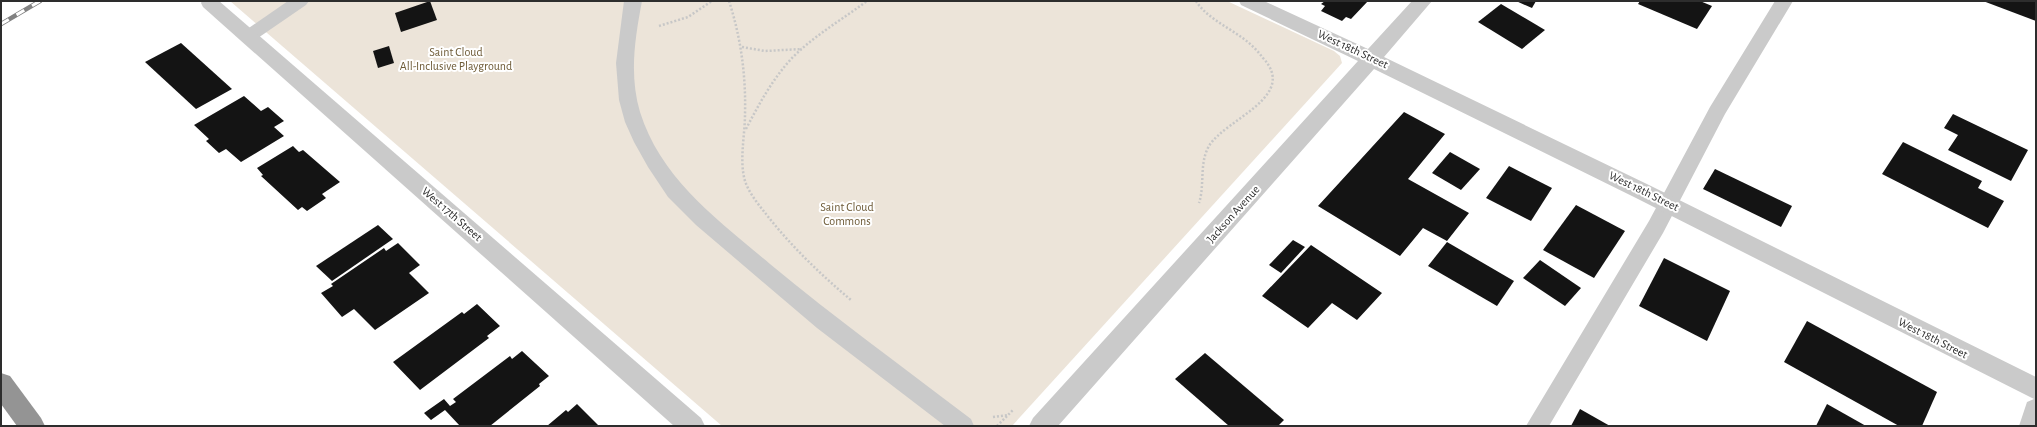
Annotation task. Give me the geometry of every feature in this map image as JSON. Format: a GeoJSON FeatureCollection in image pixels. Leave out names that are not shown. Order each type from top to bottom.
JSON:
{"type":"FeatureCollection","features":[{"type":"Feature","properties":{"kind":"highway"},"geometry":{"type":"LineString","coordinates":[[1,384],[32,426]]}},
{"type":"Feature","properties":{"kind":"street","name":"West 18th Street"},"geometry":{"type":"LineString","coordinates":[[1248,1],[1373,59],[1669,203],[2036,389]]}},
{"type":"Feature","properties":{"kind":"street","name":"Jackson Avenue"},"geometry":{"type":"LineString","coordinates":[[1042,426],[1373,59],[1423,1]]}},
{"type":"Feature","properties":{"kind":"street","name":"West 17th Street"},"geometry":{"type":"LineString","coordinates":[[210,3],[692,426]]}},
{"type":"Feature","properties":{"kind":"street"},"geometry":{"type":"LineString","coordinates":[[2032,426],[2036,410]]}},
{"type":"Feature","properties":{"kind":"lane"},"geometry":{"type":"LineString","coordinates":[[248,36],[300,1]]}},
{"type":"Feature","properties":{"kind":"lane"},"geometry":{"type":"LineString","coordinates":[[633,1],[625,44],[624,79],[628,101],[637,128],[651,156],[668,182],[687,204],[826,322],[963,426]]}},
{"type":"Feature","properties":{"kind":"lane"},"geometry":{"type":"LineString","coordinates":[[1537,426],[1669,203],[1714,118],[1784,1]]}},
{"type":"Feature","properties":{"kind":"path"},"geometry":{"type":"LineString","coordinates":[[628,27],[649,29],[673,22],[688,17],[712,1]]}},
{"type":"Feature","properties":{"kind":"path"},"geometry":{"type":"LineString","coordinates":[[729,1],[737,25],[745,66],[745,132],[742,158],[744,176],[759,205],[786,240],[813,268],[854,302]]}},
{"type":"Feature","properties":{"kind":"path"},"geometry":{"type":"LineString","coordinates":[[745,132],[762,98],[784,67],[802,49],[867,1]]}},
{"type":"Feature","properties":{"kind":"path"},"geometry":{"type":"LineString","coordinates":[[1196,1],[1201,9],[1241,36],[1259,52],[1268,62],[1273,74],[1272,87],[1268,97],[1229,126],[1210,145],[1205,156],[1202,196],[1198,207]]}},
{"type":"Feature","properties":{"kind":"path"},"geometry":{"type":"LineString","coordinates":[[742,47],[765,51],[802,49]]}},
{"type":"Feature","properties":{"kind":"path"},"geometry":{"type":"LineString","coordinates":[[998,426],[1014,410]]}},
{"type":"Feature","properties":{"kind":"path"},"geometry":{"type":"LineString","coordinates":[[991,418],[1008,415]]}},
{"type":"Feature","properties":{"kind":"green space","name":"Saint Cloud Commons"},"geometry":{"type":"Polygon","coordinates":[[[230,1],[1227,1],[1334,51],[1340,56],[1342,63],[1012,426],[722,426],[230,1]]]}},
{"type":"Feature","properties":{"kind":"building"},"geometry":{"type":"Polygon","coordinates":[[[430,1],[437,20],[401,32],[395,13],[430,1]]]}},
{"type":"Feature","properties":{"kind":"building"},"geometry":{"type":"Polygon","coordinates":[[[1325,1],[1368,1],[1351,19],[1346,17],[1342,21],[1321,11],[1325,6],[1321,4],[1325,1]]]}},
{"type":"Feature","properties":{"kind":"building"},"geometry":{"type":"Polygon","coordinates":[[[1516,1],[1536,1],[1532,8],[1516,1]]]}},
{"type":"Feature","properties":{"kind":"building"},"geometry":{"type":"Polygon","coordinates":[[[1640,1],[1700,1],[1712,6],[1697,29],[1638,4],[1640,1]]]}},
{"type":"Feature","properties":{"kind":"building"},"geometry":{"type":"Polygon","coordinates":[[[1983,1],[2036,1],[2036,21],[1983,1]]]}},
{"type":"Feature","properties":{"kind":"building"},"geometry":{"type":"Polygon","coordinates":[[[1501,4],[1545,30],[1522,49],[1478,22],[1501,4]]]}},
{"type":"Feature","properties":{"kind":"building"},"geometry":{"type":"Polygon","coordinates":[[[181,43],[232,89],[196,109],[145,62],[181,43]]]}},
{"type":"Feature","properties":{"kind":"building"},"geometry":{"type":"Polygon","coordinates":[[[389,46],[394,63],[378,68],[373,51],[389,46]]]}},
{"type":"Feature","properties":{"kind":"building"},"geometry":{"type":"Polygon","coordinates":[[[244,96],[261,111],[268,107],[284,121],[274,127],[284,136],[241,162],[226,149],[219,153],[206,141],[209,139],[194,125],[244,96]]]}},
{"type":"Feature","properties":{"kind":"building"},"geometry":{"type":"Polygon","coordinates":[[[1404,112],[1445,134],[1408,179],[1469,213],[1447,241],[1423,228],[1400,256],[1318,206],[1404,112]]]}},
{"type":"Feature","properties":{"kind":"building"},"geometry":{"type":"Polygon","coordinates":[[[1953,114],[2028,150],[2011,181],[1948,150],[1958,135],[1944,128],[1953,114]]]}},
{"type":"Feature","properties":{"kind":"building"},"geometry":{"type":"Polygon","coordinates":[[[1903,142],[1982,181],[1978,188],[2004,201],[1988,228],[1882,174],[1903,142]]]}},
{"type":"Feature","properties":{"kind":"building"},"geometry":{"type":"Polygon","coordinates":[[[293,146],[299,152],[303,150],[340,182],[322,194],[326,198],[307,211],[302,207],[298,210],[261,176],[263,175],[257,168],[293,146]]]}},
{"type":"Feature","properties":{"kind":"building"},"geometry":{"type":"Polygon","coordinates":[[[1450,152],[1480,169],[1461,190],[1432,173],[1450,152]]]}},
{"type":"Feature","properties":{"kind":"building"},"geometry":{"type":"Polygon","coordinates":[[[1509,166],[1552,188],[1531,221],[1486,198],[1509,166]]]}},
{"type":"Feature","properties":{"kind":"building"},"geometry":{"type":"Polygon","coordinates":[[[1715,169],[1792,206],[1781,227],[1703,189],[1715,169]]]}},
{"type":"Feature","properties":{"kind":"building"},"geometry":{"type":"Polygon","coordinates":[[[1576,205],[1625,231],[1594,278],[1543,250],[1576,205]]]}},
{"type":"Feature","properties":{"kind":"building"},"geometry":{"type":"Polygon","coordinates":[[[378,225],[393,239],[332,281],[316,266],[378,225]]]}},
{"type":"Feature","properties":{"kind":"building"},"geometry":{"type":"Polygon","coordinates":[[[1293,240],[1305,247],[1281,273],[1269,265],[1293,240]]]}},
{"type":"Feature","properties":{"kind":"building"},"geometry":{"type":"Polygon","coordinates":[[[1447,242],[1514,281],[1497,306],[1428,266],[1447,242]]]}},
{"type":"Feature","properties":{"kind":"building"},"geometry":{"type":"Polygon","coordinates":[[[398,243],[420,265],[409,273],[429,293],[375,330],[354,309],[342,317],[321,293],[333,286],[331,284],[384,248],[386,251],[398,243]]]}},
{"type":"Feature","properties":{"kind":"building"},"geometry":{"type":"Polygon","coordinates":[[[1311,245],[1382,293],[1357,320],[1332,303],[1308,328],[1262,296],[1311,245]]]}},
{"type":"Feature","properties":{"kind":"building"},"geometry":{"type":"Polygon","coordinates":[[[1664,258],[1730,291],[1707,341],[1639,306],[1664,258]]]}},
{"type":"Feature","properties":{"kind":"building"},"geometry":{"type":"Polygon","coordinates":[[[1540,260],[1581,288],[1565,306],[1523,278],[1540,260]]]}},
{"type":"Feature","properties":{"kind":"building"},"geometry":{"type":"Polygon","coordinates":[[[477,304],[500,326],[487,336],[489,338],[420,390],[393,362],[462,312],[464,314],[477,304]]]}},
{"type":"Feature","properties":{"kind":"building"},"geometry":{"type":"Polygon","coordinates":[[[1807,321],[1937,392],[1922,426],[1899,426],[1784,362],[1807,321]]]}},
{"type":"Feature","properties":{"kind":"building"},"geometry":{"type":"Polygon","coordinates":[[[522,351],[549,376],[539,384],[540,386],[490,426],[460,426],[445,410],[431,420],[424,413],[444,399],[450,406],[456,402],[453,399],[510,356],[512,359],[522,351]]]}},
{"type":"Feature","properties":{"kind":"building"},"geometry":{"type":"Polygon","coordinates":[[[1205,353],[1284,420],[1278,426],[1229,426],[1175,379],[1205,353]]]}},
{"type":"Feature","properties":{"kind":"building"},"geometry":{"type":"Polygon","coordinates":[[[577,404],[599,426],[547,426],[566,410],[568,412],[577,404]]]}},
{"type":"Feature","properties":{"kind":"building"},"geometry":{"type":"Polygon","coordinates":[[[1827,404],[1866,426],[1816,426],[1827,404]]]}},
{"type":"Feature","properties":{"kind":"building"},"geometry":{"type":"Polygon","coordinates":[[[1580,409],[1610,426],[1571,426],[1580,409]]]}},
{"type":"Feature","properties":{"kind":"railway"},"geometry":{"type":"LineString","coordinates":[[1,24],[40,1]]}},
{"type":"Feature","properties":{"kind":"park label","name":"Saint Cloud All-Inclusive Playground"},"geometry":{"type":"Point","coordinates":[456,59]}}]}
